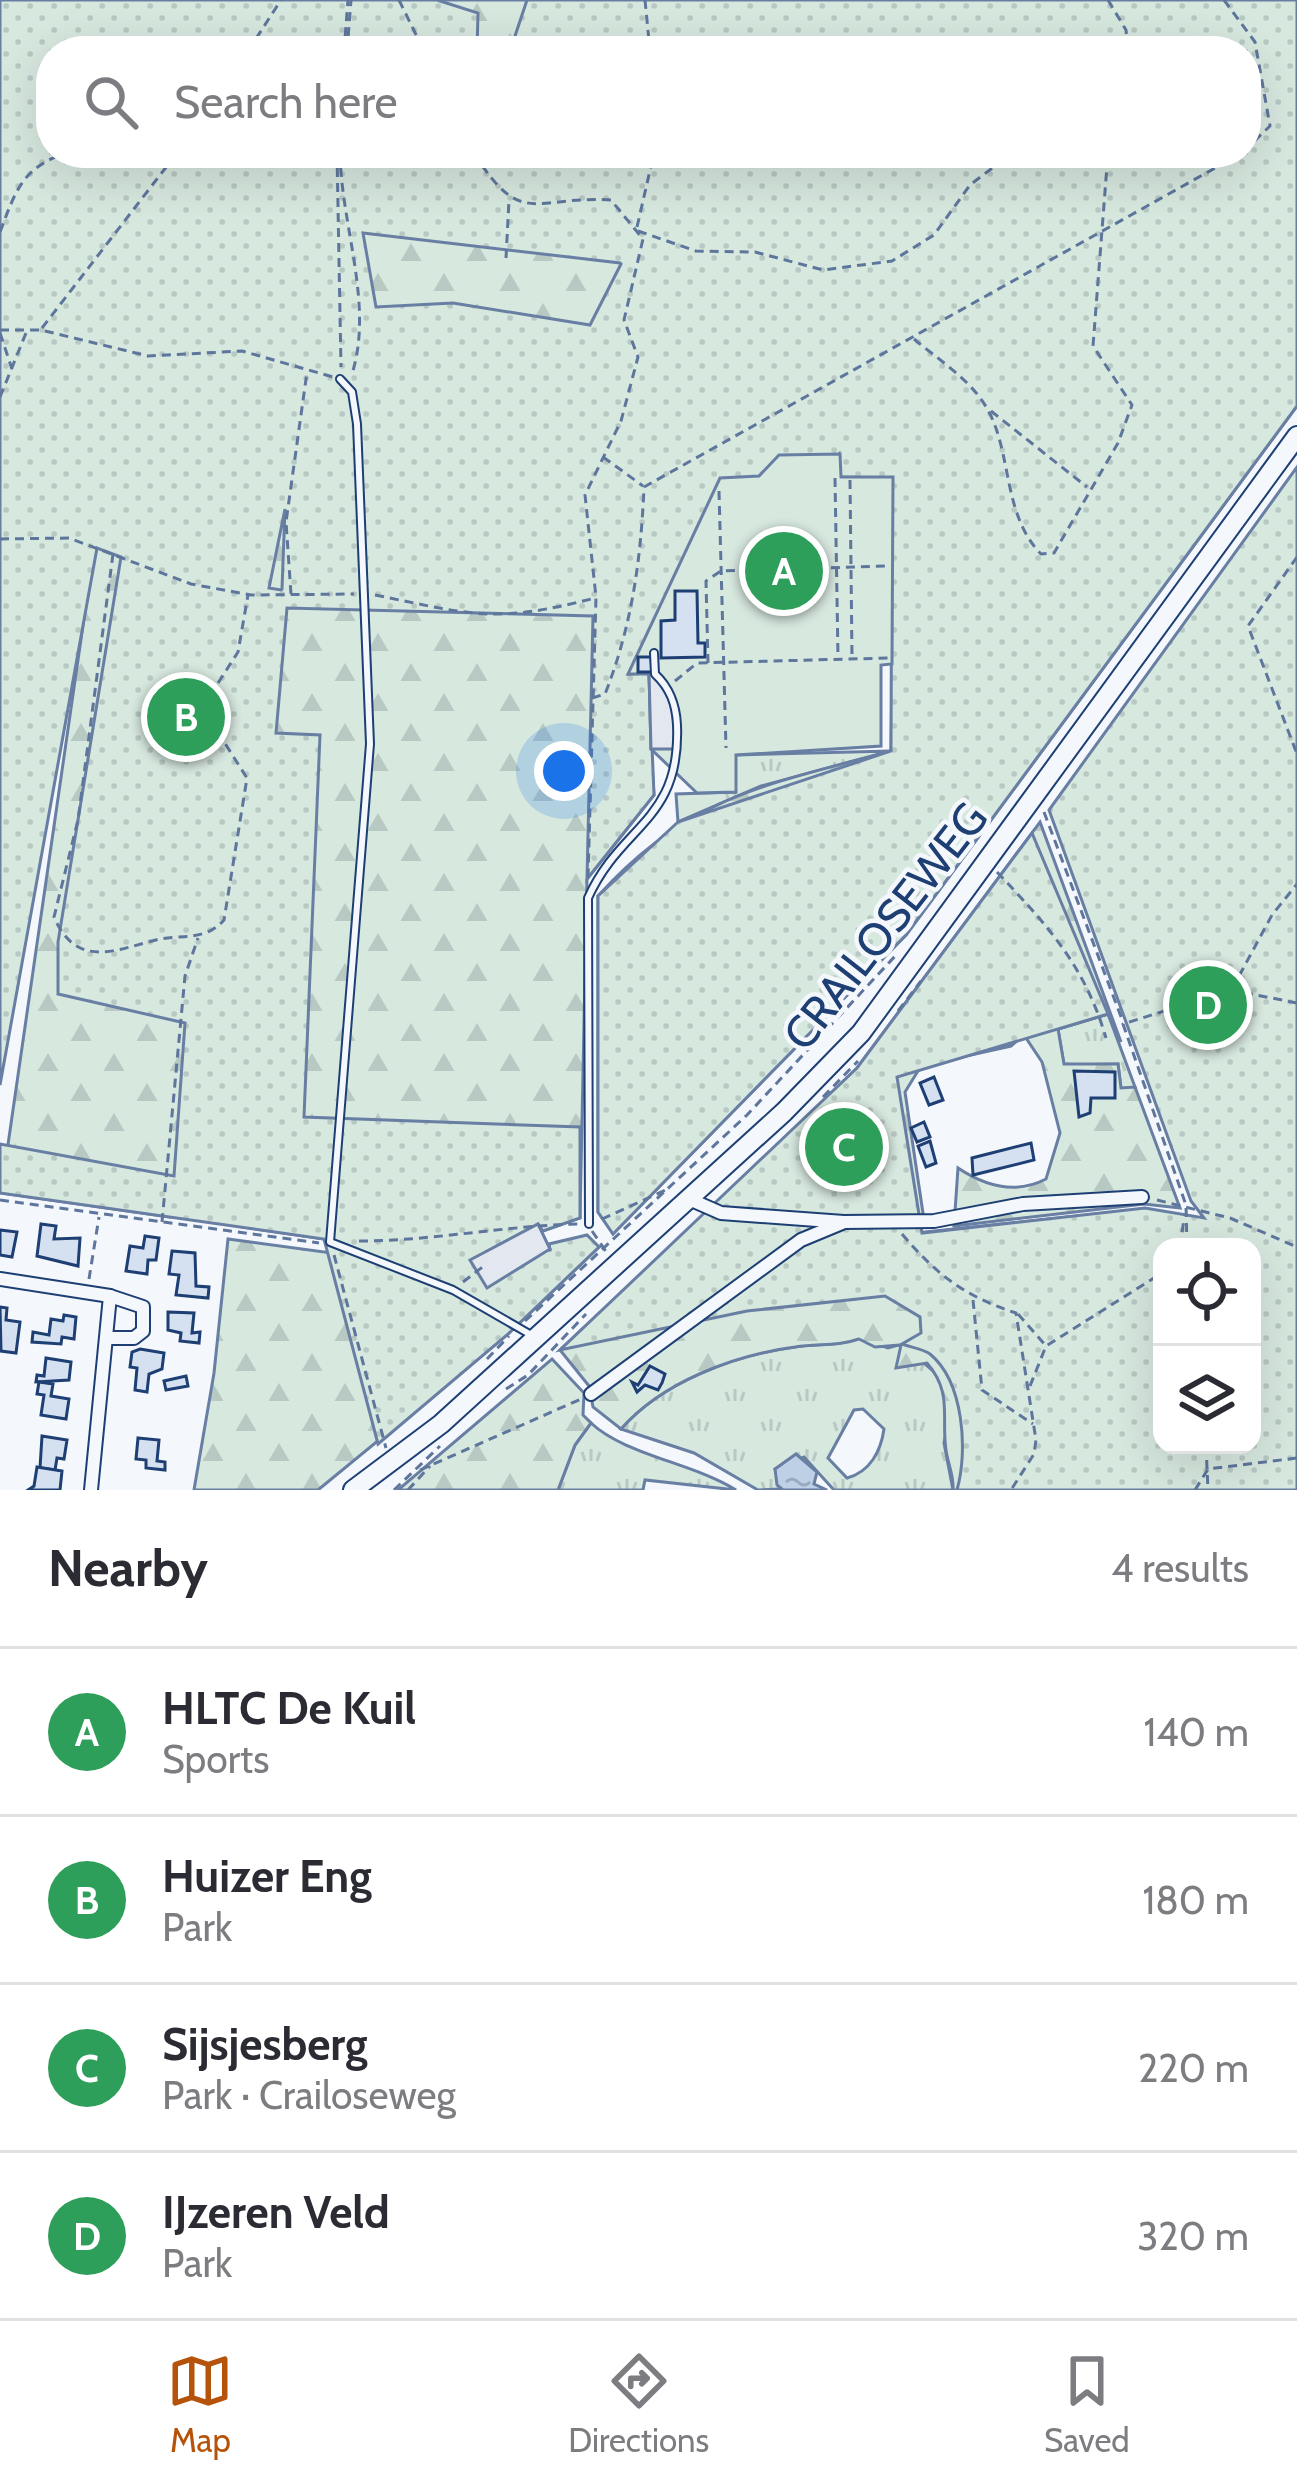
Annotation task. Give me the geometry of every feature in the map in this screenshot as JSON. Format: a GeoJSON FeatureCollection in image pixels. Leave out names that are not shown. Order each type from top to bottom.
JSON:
{"type":"FeatureCollection","features":[{"type":"Feature","properties":{"kind":"main road","name":"CRAILOSEWEG"},"geometry":{"type":"LineString","coordinates":[[353,1490],[441,1424],[528,1332],[670,1216],[682,1192],[861,1033],[1297,436]]}},
{"type":"Feature","properties":{"kind":"street"},"geometry":{"type":"LineString","coordinates":[[682,1192],[701,1209],[722,1213],[844,1222],[934,1221],[1023,1204],[1142,1197]]}},
{"type":"Feature","properties":{"kind":"street"},"geometry":{"type":"LineString","coordinates":[[591,1394],[801,1240],[844,1222]]}},
{"type":"Feature","properties":{"kind":"street"},"geometry":{"type":"LineString","coordinates":[[0,1279],[110,1296],[143,1307],[143,1331],[134,1338],[108,1338]]}},
{"type":"Feature","properties":{"kind":"street"},"geometry":{"type":"LineString","coordinates":[[91,1490],[110,1296]]}},
{"type":"Feature","properties":{"kind":"lane"},"geometry":{"type":"LineString","coordinates":[[343,383],[357,424],[370,744],[330,1242],[453,1289],[528,1332]]}},
{"type":"Feature","properties":{"kind":"lane"},"geometry":{"type":"LineString","coordinates":[[589,1224],[589,898],[596,880],[669,792],[678,756],[668,686],[655,674],[654,653]]}},
{"type":"Feature","properties":{"kind":"path"},"geometry":{"type":"LineString","coordinates":[[257,36],[280,0]]}},
{"type":"Feature","properties":{"kind":"path"},"geometry":{"type":"LineString","coordinates":[[346,36],[350,0]]}},
{"type":"Feature","properties":{"kind":"path"},"geometry":{"type":"LineString","coordinates":[[399,0],[418,36]]}},
{"type":"Feature","properties":{"kind":"path"},"geometry":{"type":"LineString","coordinates":[[405,7],[412,0]]}},
{"type":"Feature","properties":{"kind":"path"},"geometry":{"type":"LineString","coordinates":[[645,0],[649,36]]}},
{"type":"Feature","properties":{"kind":"path"},"geometry":{"type":"LineString","coordinates":[[1108,0],[1127,36]]}},
{"type":"Feature","properties":{"kind":"path"},"geometry":{"type":"LineString","coordinates":[[1224,0],[1251,36]]}},
{"type":"Feature","properties":{"kind":"path"},"geometry":{"type":"LineString","coordinates":[[1261,76],[1270,126],[1261,135]]}},
{"type":"Feature","properties":{"kind":"path"},"geometry":{"type":"LineString","coordinates":[[0,232],[15,191],[36,164]]}},
{"type":"Feature","properties":{"kind":"path"},"geometry":{"type":"LineString","coordinates":[[41,330],[165,168]]}},
{"type":"Feature","properties":{"kind":"path"},"geometry":{"type":"LineString","coordinates":[[338,168],[343,383]]}},
{"type":"Feature","properties":{"kind":"path"},"geometry":{"type":"LineString","coordinates":[[339,168],[361,305],[355,368],[343,383]]}},
{"type":"Feature","properties":{"kind":"path"},"geometry":{"type":"LineString","coordinates":[[483,168],[498,192],[522,205],[611,200],[643,239],[624,320],[638,357],[621,421],[585,495],[596,597],[589,898]]}},
{"type":"Feature","properties":{"kind":"path"},"geometry":{"type":"LineString","coordinates":[[636,231],[651,168]]}},
{"type":"Feature","properties":{"kind":"path"},"geometry":{"type":"LineString","coordinates":[[636,231],[696,251],[754,252],[823,270],[892,261],[934,235],[970,184],[992,168]]}},
{"type":"Feature","properties":{"kind":"path"},"geometry":{"type":"LineString","coordinates":[[988,408],[1005,480],[1027,535],[1041,554],[1054,554],[1118,443],[1132,405],[1093,346],[1107,168]]}},
{"type":"Feature","properties":{"kind":"path"},"geometry":{"type":"LineString","coordinates":[[644,487],[1214,168]]}},
{"type":"Feature","properties":{"kind":"path"},"geometry":{"type":"LineString","coordinates":[[506,258],[510,198]]}},
{"type":"Feature","properties":{"kind":"path"},"geometry":{"type":"LineString","coordinates":[[13,370],[0,332],[41,330],[148,356],[242,351],[343,383]]}},
{"type":"Feature","properties":{"kind":"path"},"geometry":{"type":"LineString","coordinates":[[0,398],[26,331]]}},
{"type":"Feature","properties":{"kind":"path"},"geometry":{"type":"LineString","coordinates":[[911,338],[966,382],[988,408],[1088,488]]}},
{"type":"Feature","properties":{"kind":"path"},"geometry":{"type":"LineString","coordinates":[[292,596],[286,573],[286,522],[308,370]]}},
{"type":"Feature","properties":{"kind":"path"},"geometry":{"type":"LineString","coordinates":[[603,458],[644,487]]}},
{"type":"Feature","properties":{"kind":"path"},"geometry":{"type":"LineString","coordinates":[[835,478],[838,659]]}},
{"type":"Feature","properties":{"kind":"path"},"geometry":{"type":"LineString","coordinates":[[850,481],[852,659]]}},
{"type":"Feature","properties":{"kind":"path"},"geometry":{"type":"LineString","coordinates":[[592,698],[605,694],[617,664],[636,588],[644,487]]}},
{"type":"Feature","properties":{"kind":"path"},"geometry":{"type":"LineString","coordinates":[[719,490],[726,748]]}},
{"type":"Feature","properties":{"kind":"path"},"geometry":{"type":"LineString","coordinates":[[0,539],[69,538],[191,584],[248,595],[364,593],[490,618],[525,616],[596,597]]}},
{"type":"Feature","properties":{"kind":"path"},"geometry":{"type":"LineString","coordinates":[[113,554],[78,820],[55,917],[61,932],[90,952],[112,953],[149,941],[199,936],[224,920],[232,899],[232,859],[247,778],[219,734],[211,694],[238,652],[248,595]]}},
{"type":"Feature","properties":{"kind":"path"},"geometry":{"type":"LineString","coordinates":[[1297,557],[1248,626],[1297,754]]}},
{"type":"Feature","properties":{"kind":"path"},"geometry":{"type":"LineString","coordinates":[[707,663],[706,581],[721,571],[888,566]]}},
{"type":"Feature","properties":{"kind":"path"},"geometry":{"type":"LineString","coordinates":[[668,686],[697,663],[889,658]]}},
{"type":"Feature","properties":{"kind":"path"},"geometry":{"type":"LineString","coordinates":[[1031,801],[1046,817],[1124,1024],[1186,1205],[1184,1238]]}},
{"type":"Feature","properties":{"kind":"path"},"geometry":{"type":"LineString","coordinates":[[986,863],[1075,959],[1091,987],[1106,1038]]}},
{"type":"Feature","properties":{"kind":"path"},"geometry":{"type":"LineString","coordinates":[[1231,989],[1272,915],[1297,884]]}},
{"type":"Feature","properties":{"kind":"path"},"geometry":{"type":"LineString","coordinates":[[162,1222],[184,976],[199,936]]}},
{"type":"Feature","properties":{"kind":"path","name":"CRAILOSEWEG"},"geometry":{"type":"LineString","coordinates":[[482,1366],[528,1332],[603,1248],[682,1192],[905,946]]}},
{"type":"Feature","properties":{"kind":"path"},"geometry":{"type":"LineString","coordinates":[[1124,1024],[1231,989],[1297,1003]]}},
{"type":"Feature","properties":{"kind":"path"},"geometry":{"type":"LineString","coordinates":[[0,1200],[330,1242],[428,1241],[527,1225],[589,1224],[682,1192]]}},
{"type":"Feature","properties":{"kind":"path"},"geometry":{"type":"LineString","coordinates":[[1142,1197],[1186,1205],[1297,1247]]}},
{"type":"Feature","properties":{"kind":"path"},"geometry":{"type":"LineString","coordinates":[[87,1292],[100,1214]]}},
{"type":"Feature","properties":{"kind":"path"},"geometry":{"type":"LineString","coordinates":[[889,1218],[940,1278],[974,1300],[1016,1313],[1046,1346]]}},
{"type":"Feature","properties":{"kind":"path"},"geometry":{"type":"LineString","coordinates":[[589,1224],[603,1248]]}},
{"type":"Feature","properties":{"kind":"path"},"geometry":{"type":"LineString","coordinates":[[330,1242],[386,1448],[401,1437]]}},
{"type":"Feature","properties":{"kind":"path"},"geometry":{"type":"LineString","coordinates":[[453,1289],[485,1265]]}},
{"type":"Feature","properties":{"kind":"path"},"geometry":{"type":"LineString","coordinates":[[1029,1388],[1046,1346],[1153,1280]]}},
{"type":"Feature","properties":{"kind":"path"},"geometry":{"type":"LineString","coordinates":[[974,1300],[982,1390],[1034,1425]]}},
{"type":"Feature","properties":{"kind":"path"},"geometry":{"type":"LineString","coordinates":[[1011,1490],[1034,1454],[1034,1425],[1016,1313]]}},
{"type":"Feature","properties":{"kind":"path"},"geometry":{"type":"LineString","coordinates":[[412,1474],[591,1394]]}},
{"type":"Feature","properties":{"kind":"path"},"geometry":{"type":"LineString","coordinates":[[1207,1454],[1208,1490]]}},
{"type":"Feature","properties":{"kind":"path"},"geometry":{"type":"LineString","coordinates":[[1208,1469],[1297,1458]]}},
{"type":"Feature","properties":{"kind":"path"},"geometry":{"type":"LineString","coordinates":[[408,1490],[431,1464]]}},
{"type":"Feature","properties":{"kind":"path"},"geometry":{"type":"LineString","coordinates":[[1195,1490],[1208,1469]]}},
{"type":"Feature","properties":{"kind":"green space"},"geometry":{"type":"Polygon","coordinates":[[[0,0],[1297,0],[1297,406],[906,935],[613,1234],[598,1212],[598,896],[631,862],[697,815],[767,785],[891,751],[892,664],[902,657],[629,673],[651,749],[654,795],[587,879],[580,1218],[543,1231],[538,1224],[470,1260],[550,1250],[549,1245],[599,1247],[507,1335],[318,1490],[194,1490],[214,1373],[228,1239],[331,1253],[324,1239],[242,1227],[185,1080],[170,1217],[1,1193],[92,563],[0,0]]]}},
{"type":"Feature","properties":{"kind":"green space"},"geometry":{"type":"Polygon","coordinates":[[[0,0],[437,0],[478,13],[477,36],[36,36],[36,168],[1261,168],[1261,36],[515,36],[527,0],[1297,0],[1297,406],[906,935],[613,1234],[598,1212],[598,896],[678,822],[891,751],[892,478],[840,477],[839,454],[630,674],[649,673],[654,795],[587,879],[593,616],[287,608],[276,733],[320,735],[304,1117],[580,1127],[580,1218],[543,1231],[538,1224],[471,1260],[550,1250],[549,1244],[587,1235],[599,1247],[507,1335],[378,1444],[324,1239],[0,1193],[0,1144],[174,1176],[185,1023],[58,994],[58,942],[121,557],[97,548],[0,1085],[0,0]],[[363,233],[376,307],[453,303],[590,325],[620,263],[363,233]],[[285,509],[269,588],[282,589],[285,509]]]}},
{"type":"Feature","properties":{"kind":"green space"},"geometry":{"type":"Polygon","coordinates":[[[840,454],[841,477],[893,477],[892,664],[881,665],[881,746],[736,755],[736,792],[697,793],[651,749],[649,674],[628,674],[720,478],[759,476],[779,455],[840,454]]]}},
{"type":"Feature","properties":{"kind":"green space"},"geometry":{"type":"Polygon","coordinates":[[[1297,467],[1297,1490],[957,1490],[962,1437],[950,1382],[930,1354],[902,1344],[921,1333],[920,1317],[885,1296],[747,1311],[560,1350],[857,1068],[1032,833],[1108,1014],[897,1077],[922,1233],[1145,1208],[1204,1218],[1191,1201],[1049,810],[1297,467]]]}},
{"type":"Feature","properties":{"kind":"green space"},"geometry":{"type":"Polygon","coordinates":[[[891,751],[761,786],[678,822],[676,794],[735,792],[735,755],[891,751]]]}},
{"type":"Feature","properties":{"kind":"green space"},"geometry":{"type":"Polygon","coordinates":[[[1040,822],[1121,1042],[1108,1014],[1058,1029],[1064,1064],[1118,1064],[1121,1088],[1135,1087],[1180,1208],[1144,1204],[954,1226],[958,1168],[1000,1186],[1023,1187],[1046,1179],[1060,1133],[1042,1062],[1024,1035],[1011,1046],[921,1066],[905,1092],[924,1220],[707,1213],[857,1068],[1040,822]]]}},
{"type":"Feature","properties":{"kind":"green space"},"geometry":{"type":"Polygon","coordinates":[[[1108,1014],[1135,1087],[1121,1089],[1118,1064],[1064,1065],[1058,1029],[1108,1014]]]}},
{"type":"Feature","properties":{"kind":"green space"},"geometry":{"type":"Polygon","coordinates":[[[1144,1209],[1210,1220],[1247,1238],[1153,1238],[1153,1454],[1261,1454],[1261,1245],[1297,1262],[1297,1490],[953,1490],[944,1405],[935,1374],[927,1363],[896,1368],[901,1345],[875,1347],[859,1339],[748,1357],[700,1373],[657,1397],[621,1429],[593,1407],[589,1386],[560,1350],[695,1224],[906,1234],[1144,1209]]]}},
{"type":"Feature","properties":{"kind":"green space"},"geometry":{"type":"Polygon","coordinates":[[[859,1338],[888,1348],[902,1344],[939,1376],[950,1413],[944,1443],[953,1490],[834,1490],[804,1457],[775,1469],[781,1489],[758,1490],[694,1453],[621,1429],[657,1397],[724,1364],[772,1351],[859,1338]],[[863,1409],[854,1410],[828,1458],[847,1478],[855,1475],[873,1459],[884,1429],[863,1409]]]}},
{"type":"Feature","properties":{"kind":"green space"},"geometry":{"type":"Polygon","coordinates":[[[552,1359],[584,1393],[583,1415],[591,1423],[575,1445],[558,1490],[398,1490],[552,1359]]]}},
{"type":"Feature","properties":{"kind":"green space"},"geometry":{"type":"Polygon","coordinates":[[[591,1423],[622,1443],[736,1490],[645,1480],[643,1490],[558,1490],[575,1445],[591,1423]]]}},
{"type":"Feature","properties":{"kind":"shaded area"},"geometry":{"type":"Polygon","coordinates":[[[649,673],[668,686],[678,749],[651,749],[649,673]]]}},
{"type":"Feature","properties":{"kind":"shaded area"},"geometry":{"type":"Polygon","coordinates":[[[538,1224],[550,1249],[487,1288],[470,1260],[538,1224]]]}},
{"type":"Feature","properties":{"kind":"water"},"geometry":{"type":"Polygon","coordinates":[[[796,1454],[817,1472],[814,1484],[827,1490],[783,1490],[777,1485],[775,1469],[796,1454]]]}},
{"type":"Feature","properties":{"kind":"building"},"geometry":{"type":"Polygon","coordinates":[[[675,591],[697,591],[698,643],[705,643],[705,657],[661,658],[661,621],[675,620],[675,591]]]}},
{"type":"Feature","properties":{"kind":"building"},"geometry":{"type":"Polygon","coordinates":[[[638,657],[651,657],[652,672],[638,672],[638,657]]]}},
{"type":"Feature","properties":{"kind":"building"},"geometry":{"type":"Polygon","coordinates":[[[1074,1071],[1115,1072],[1115,1098],[1091,1098],[1090,1113],[1079,1117],[1074,1071]]]}},
{"type":"Feature","properties":{"kind":"building"},"geometry":{"type":"Polygon","coordinates":[[[934,1077],[943,1100],[929,1105],[920,1083],[934,1077]]]}},
{"type":"Feature","properties":{"kind":"building"},"geometry":{"type":"Polygon","coordinates":[[[924,1122],[930,1137],[917,1142],[911,1128],[924,1122]]]}},
{"type":"Feature","properties":{"kind":"building"},"geometry":{"type":"Polygon","coordinates":[[[930,1141],[936,1163],[926,1167],[918,1146],[930,1141]]]}},
{"type":"Feature","properties":{"kind":"building"},"geometry":{"type":"Polygon","coordinates":[[[1031,1143],[1034,1160],[973,1175],[972,1158],[1031,1143]]]}},
{"type":"Feature","properties":{"kind":"building"},"geometry":{"type":"Polygon","coordinates":[[[41,1224],[56,1226],[54,1239],[80,1238],[78,1266],[37,1256],[41,1224]]]}},
{"type":"Feature","properties":{"kind":"building"},"geometry":{"type":"Polygon","coordinates":[[[0,1230],[17,1232],[12,1257],[0,1255],[0,1230]]]}},
{"type":"Feature","properties":{"kind":"building"},"geometry":{"type":"Polygon","coordinates":[[[145,1236],[159,1238],[156,1260],[148,1260],[147,1274],[126,1271],[130,1246],[143,1248],[145,1236]]]}},
{"type":"Feature","properties":{"kind":"building"},"geometry":{"type":"Polygon","coordinates":[[[172,1251],[195,1253],[196,1286],[209,1287],[208,1298],[176,1295],[179,1275],[169,1274],[172,1251]]]}},
{"type":"Feature","properties":{"kind":"building"},"geometry":{"type":"Polygon","coordinates":[[[0,1307],[7,1308],[6,1320],[20,1322],[16,1353],[1,1351],[0,1307]]]}},
{"type":"Feature","properties":{"kind":"building"},"geometry":{"type":"Polygon","coordinates":[[[168,1312],[194,1313],[192,1333],[200,1332],[199,1343],[180,1341],[181,1333],[168,1330],[168,1312]]]}},
{"type":"Feature","properties":{"kind":"building"},"geometry":{"type":"Polygon","coordinates":[[[64,1315],[76,1317],[74,1339],[62,1337],[61,1344],[32,1342],[33,1332],[49,1335],[51,1319],[63,1321],[64,1315]]]}},
{"type":"Feature","properties":{"kind":"building"},"geometry":{"type":"Polygon","coordinates":[[[132,1352],[164,1353],[162,1369],[149,1374],[147,1392],[135,1390],[137,1368],[130,1367],[132,1352]]]}},
{"type":"Feature","properties":{"kind":"building"},"geometry":{"type":"Polygon","coordinates":[[[46,1358],[71,1362],[69,1380],[36,1382],[37,1375],[44,1376],[46,1358]]]}},
{"type":"Feature","properties":{"kind":"building"},"geometry":{"type":"Polygon","coordinates":[[[650,1366],[665,1374],[662,1383],[658,1390],[645,1385],[637,1392],[632,1382],[638,1385],[650,1366]]]}},
{"type":"Feature","properties":{"kind":"building"},"geometry":{"type":"Polygon","coordinates":[[[186,1376],[188,1386],[166,1390],[164,1381],[186,1376]]]}},
{"type":"Feature","properties":{"kind":"building"},"geometry":{"type":"Polygon","coordinates":[[[39,1382],[53,1384],[51,1396],[69,1399],[66,1419],[41,1415],[44,1395],[37,1394],[39,1382]]]}},
{"type":"Feature","properties":{"kind":"building"},"geometry":{"type":"Polygon","coordinates":[[[42,1436],[67,1440],[64,1459],[57,1458],[55,1470],[40,1468],[42,1436]]]}},
{"type":"Feature","properties":{"kind":"building"},"geometry":{"type":"Polygon","coordinates":[[[138,1438],[159,1440],[157,1461],[165,1462],[165,1470],[146,1468],[146,1460],[136,1459],[138,1438]]]}},
{"type":"Feature","properties":{"kind":"building"},"geometry":{"type":"Polygon","coordinates":[[[37,1467],[62,1471],[60,1490],[28,1490],[34,1486],[37,1467]]]}},
{"type":"Feature","properties":{"kind":"place","name":"HLTC De Kuil"},"geometry":{"type":"Point","coordinates":[784,571]}},
{"type":"Feature","properties":{"kind":"place","name":"Huizer Eng"},"geometry":{"type":"Point","coordinates":[186,717]}},
{"type":"Feature","properties":{"kind":"place","name":"IJzeren Veld"},"geometry":{"type":"Point","coordinates":[1208,1005]}},
{"type":"Feature","properties":{"kind":"place","name":"Sijsjesberg"},"geometry":{"type":"Point","coordinates":[844,1147]}}]}
